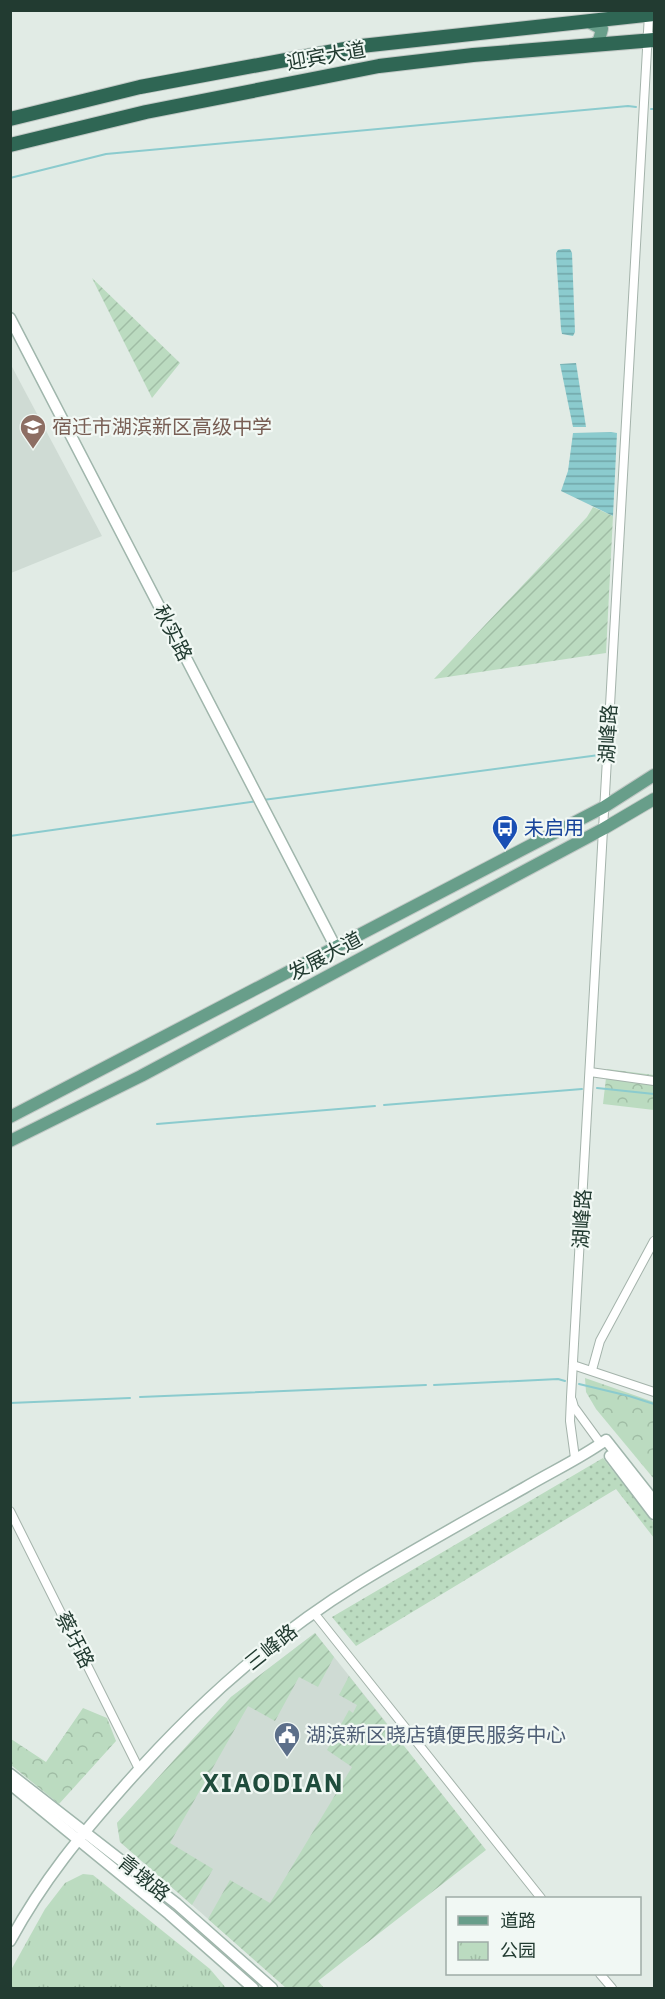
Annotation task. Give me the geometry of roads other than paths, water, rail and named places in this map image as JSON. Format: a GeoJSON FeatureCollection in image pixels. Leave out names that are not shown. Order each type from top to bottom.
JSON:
{"type":"FeatureCollection","features":[{"type":"Feature","properties":{"kind":"highway","name":"迎宾大道"},"geometry":{"type":"LineString","coordinates":[[10,119],[140,87],[361,46],[652,14]]}},
{"type":"Feature","properties":{"kind":"highway","name":"迎宾大道"},"geometry":{"type":"LineString","coordinates":[[10,145],[157,110],[379,66],[473,55],[651,40]]}},
{"type":"Feature","properties":{"kind":"main road"},"geometry":{"type":"LineString","coordinates":[[587,21],[602,29],[599,40],[593,45]]}},
{"type":"Feature","properties":{"kind":"main road","name":"秋实路"},"geometry":{"type":"LineString","coordinates":[[10,318],[336,948]]}},
{"type":"Feature","properties":{"kind":"main road","name":"发展大道"},"geometry":{"type":"LineString","coordinates":[[10,1117],[604,807],[654,775]]}},
{"type":"Feature","properties":{"kind":"main road","name":"发展大道"},"geometry":{"type":"LineString","coordinates":[[10,1142],[141,1076],[603,829],[654,799]]}},
{"type":"Feature","properties":{"kind":"main road"},"geometry":{"type":"LineString","coordinates":[[604,1442],[654,1501]]}},
{"type":"Feature","properties":{"kind":"main road"},"geometry":{"type":"LineString","coordinates":[[604,1442],[654,1514]]}},
{"type":"Feature","properties":{"kind":"main road","name":"三峰路"},"geometry":{"type":"LineString","coordinates":[[10,1941],[43,1885],[81,1835],[139,1769],[202,1704],[314,1613],[358,1584],[604,1442]]}},
{"type":"Feature","properties":{"kind":"main road","name":"青墩路"},"geometry":{"type":"LineString","coordinates":[[10,1774],[253,1989]]}},
{"type":"Feature","properties":{"kind":"main road","name":"青墩路"},"geometry":{"type":"LineString","coordinates":[[10,1784],[177,1904],[272,1989]]}},
{"type":"Feature","properties":{"kind":"street","name":"湖峰路"},"geometry":{"type":"LineString","coordinates":[[575,1458],[570,1421],[571,1397],[652,14]]}},
{"type":"Feature","properties":{"kind":"street"},"geometry":{"type":"LineString","coordinates":[[590,1072],[654,1080]]}},
{"type":"Feature","properties":{"kind":"street"},"geometry":{"type":"LineString","coordinates":[[592,1370],[600,1341],[654,1241]]}},
{"type":"Feature","properties":{"kind":"street"},"geometry":{"type":"LineString","coordinates":[[573,1365],[654,1392]]}},
{"type":"Feature","properties":{"kind":"street"},"geometry":{"type":"LineString","coordinates":[[571,1397],[574,1407],[604,1442]]}},
{"type":"Feature","properties":{"kind":"street","name":"蔡圩路"},"geometry":{"type":"LineString","coordinates":[[10,1511],[139,1769]]}},
{"type":"Feature","properties":{"kind":"street"},"geometry":{"type":"LineString","coordinates":[[314,1613],[539,1897]]}},
{"type":"Feature","properties":{"kind":"street"},"geometry":{"type":"LineString","coordinates":[[601,1975],[612,1989]]}},
{"type":"Feature","properties":{"kind":"water"},"geometry":{"type":"Polygon","coordinates":[[[563,249],[570,249],[572,253],[575,332],[573,336],[562,334],[561,329],[556,253],[563,249]]]}},
{"type":"Feature","properties":{"kind":"water"},"geometry":{"type":"Polygon","coordinates":[[[576,363],[586,427],[573,427],[560,364],[576,363]]]}},
{"type":"Feature","properties":{"kind":"water"},"geometry":{"type":"Polygon","coordinates":[[[573,433],[617,433],[613,516],[561,491],[568,471],[573,433]]]}},
{"type":"Feature","properties":{"kind":"waterway"},"geometry":{"type":"LineString","coordinates":[[10,178],[106,154],[636,107]]}},
{"type":"Feature","properties":{"kind":"waterway"},"geometry":{"type":"LineString","coordinates":[[263,800],[599,755]]}},
{"type":"Feature","properties":{"kind":"waterway"},"geometry":{"type":"LineString","coordinates":[[10,836],[257,801]]}},
{"type":"Feature","properties":{"kind":"waterway"},"geometry":{"type":"LineString","coordinates":[[597,1088],[654,1094]]}},
{"type":"Feature","properties":{"kind":"waterway"},"geometry":{"type":"LineString","coordinates":[[384,1105],[582,1089]]}},
{"type":"Feature","properties":{"kind":"waterway"},"geometry":{"type":"LineString","coordinates":[[157,1124],[375,1106]]}},
{"type":"Feature","properties":{"kind":"waterway"},"geometry":{"type":"LineString","coordinates":[[434,1385],[558,1379],[565,1381]]}},
{"type":"Feature","properties":{"kind":"waterway"},"geometry":{"type":"LineString","coordinates":[[579,1384],[654,1404]]}},
{"type":"Feature","properties":{"kind":"waterway"},"geometry":{"type":"LineString","coordinates":[[140,1397],[426,1385]]}},
{"type":"Feature","properties":{"kind":"waterway"},"geometry":{"type":"LineString","coordinates":[[10,1403],[130,1398]]}},
{"type":"Feature","properties":{"kind":"place","name":"宿迁市湖滨新区高级中学"},"geometry":{"type":"Point","coordinates":[33,450]}},
{"type":"Feature","properties":{"kind":"place","name":"未启用"},"geometry":{"type":"Point","coordinates":[505,851]}},
{"type":"Feature","properties":{"kind":"place","name":"湖滨新区晓店镇便民服务中心"},"geometry":{"type":"Point","coordinates":[287,1758]}},
{"type":"Feature","properties":{"kind":"district","name":"XIAODIAN"},"geometry":{"type":"Point","coordinates":[273,1783]}}]}
